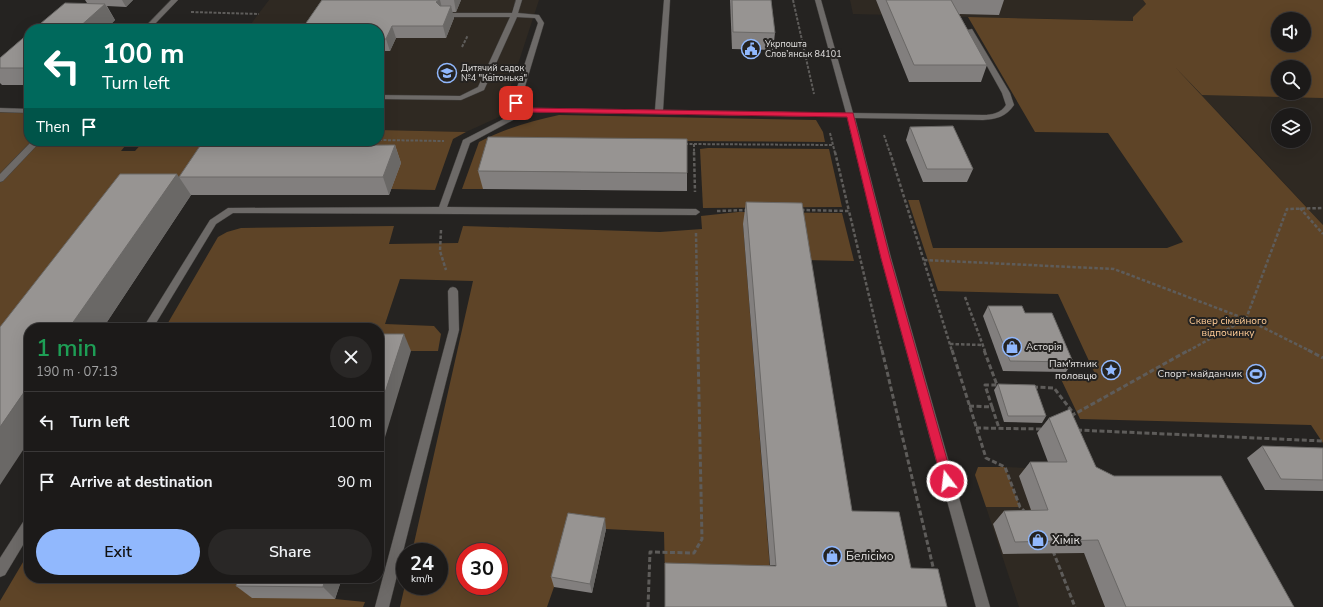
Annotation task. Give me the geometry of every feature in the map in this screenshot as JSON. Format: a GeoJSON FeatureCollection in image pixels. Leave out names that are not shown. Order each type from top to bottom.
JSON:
{"type":"FeatureCollection","features":[{"type":"Feature","properties":{"kind":"street"},"geometry":{"type":"LineString","coordinates":[[151,24],[175,0]]}},
{"type":"Feature","properties":{"kind":"street"},"geometry":{"type":"LineString","coordinates":[[384,97],[461,98],[481,88],[514,16],[519,0]]}},
{"type":"Feature","properties":{"kind":"street"},"geometry":{"type":"LineString","coordinates":[[659,111],[667,0]]}},
{"type":"Feature","properties":{"kind":"street"},"geometry":{"type":"LineString","coordinates":[[818,0],[850,115],[886,258],[983,607]]}},
{"type":"Feature","properties":{"kind":"street"},"geometry":{"type":"LineString","coordinates":[[443,15],[532,16],[540,18],[541,23],[516,103],[521,108],[527,110],[986,117],[1001,115],[1008,110],[1010,105],[1006,93],[970,30]]}},
{"type":"Feature","properties":{"kind":"street"},"geometry":{"type":"LineString","coordinates":[[0,110],[24,111]]}},
{"type":"Feature","properties":{"kind":"street"},"geometry":{"type":"LineString","coordinates":[[442,210],[466,142],[527,110]]}},
{"type":"Feature","properties":{"kind":"street"},"geometry":{"type":"LineString","coordinates":[[0,179],[32,146]]}},
{"type":"Feature","properties":{"kind":"street"},"geometry":{"type":"LineString","coordinates":[[151,323],[213,222],[231,210],[696,212]]}},
{"type":"Feature","properties":{"kind":"street"},"geometry":{"type":"LineString","coordinates":[[382,607],[454,330],[453,292]]}},
{"type":"Feature","properties":{"kind":"street"},"geometry":{"type":"LineString","coordinates":[[0,570],[24,531]]}},
{"type":"Feature","properties":{"kind":"path"},"geometry":{"type":"LineString","coordinates":[[164,11],[259,14]]}},
{"type":"Feature","properties":{"kind":"path"},"geometry":{"type":"LineString","coordinates":[[878,115],[986,458],[1005,468],[1020,507],[1031,518]]}},
{"type":"Feature","properties":{"kind":"path"},"geometry":{"type":"LineString","coordinates":[[384,140],[466,142]]}},
{"type":"Feature","properties":{"kind":"path"},"geometry":{"type":"LineString","coordinates":[[678,144],[833,145]]}},
{"type":"Feature","properties":{"kind":"path"},"geometry":{"type":"LineString","coordinates":[[648,607],[650,552],[694,553],[702,540],[694,144]]}},
{"type":"Feature","properties":{"kind":"path"},"geometry":{"type":"LineString","coordinates":[[1300,208],[1323,234]]}},
{"type":"Feature","properties":{"kind":"path"},"geometry":{"type":"LineString","coordinates":[[1068,418],[1246,319],[1287,209],[1323,208]]}},
{"type":"Feature","properties":{"kind":"path"},"geometry":{"type":"LineString","coordinates":[[442,210],[440,251],[453,292]]}},
{"type":"Feature","properties":{"kind":"path"},"geometry":{"type":"LineString","coordinates":[[696,212],[755,210]]}},
{"type":"Feature","properties":{"kind":"path"},"geometry":{"type":"LineString","coordinates":[[794,210],[849,210],[935,576]]}},
{"type":"Feature","properties":{"kind":"path"},"geometry":{"type":"LineString","coordinates":[[924,260],[1114,268],[1246,319],[1323,358]]}},
{"type":"Feature","properties":{"kind":"path"},"geometry":{"type":"LineString","coordinates":[[965,297],[997,385]]}},
{"type":"Feature","properties":{"kind":"path"},"geometry":{"type":"LineString","coordinates":[[950,344],[983,345]]}},
{"type":"Feature","properties":{"kind":"path"},"geometry":{"type":"LineString","coordinates":[[999,428],[985,385],[1004,386]]}},
{"type":"Feature","properties":{"kind":"path"},"geometry":{"type":"LineString","coordinates":[[1025,387],[1054,388],[1074,414]]}},
{"type":"Feature","properties":{"kind":"path"},"geometry":{"type":"LineString","coordinates":[[969,406],[992,407]]}},
{"type":"Feature","properties":{"kind":"path"},"geometry":{"type":"LineString","coordinates":[[976,428],[1048,429]]}},
{"type":"Feature","properties":{"kind":"path"},"geometry":{"type":"LineString","coordinates":[[1071,430],[1323,441]]}},
{"type":"Feature","properties":{"kind":"path"},"geometry":{"type":"LineString","coordinates":[[1052,548],[1075,607]]}},
{"type":"Feature","properties":{"kind":"shaded area","name":"Дитячий садок №4 \"Квітонька\""},"geometry":{"type":"Polygon","coordinates":[[[269,0],[539,0],[501,116],[466,132],[384,130],[384,24],[251,24],[269,0]]]}},
{"type":"Feature","properties":{"kind":"shaded area"},"geometry":{"type":"Polygon","coordinates":[[[850,0],[1143,0],[1146,4],[1134,17],[1133,21],[853,14],[850,0]]]}},
{"type":"Feature","properties":{"kind":"shaded area"},"geometry":{"type":"Polygon","coordinates":[[[1199,93],[1271,95],[1271,100],[1311,100],[1311,97],[1323,97],[1323,225],[1199,93]]]}},
{"type":"Feature","properties":{"kind":"shaded area","name":"Хімік"},"geometry":{"type":"Polygon","coordinates":[[[1005,467],[1051,469],[1105,607],[1019,607],[986,507],[1020,506],[1005,467]]]}},
{"type":"Feature","properties":{"kind":"green space","name":"Сквер сімейного відпочинку"},"geometry":{"type":"Polygon","coordinates":[[[1143,0],[1323,0],[1323,98],[1311,98],[1311,60],[1271,60],[1271,97],[1202,95],[1174,66],[1323,225],[1323,443],[1311,425],[1080,419],[1059,375],[1095,374],[1058,294],[938,291],[908,200],[919,200],[933,248],[1167,248],[1183,242],[1108,133],[1035,132],[968,17],[1133,21],[1133,17],[1146,4],[1143,0]]]}},
{"type":"Feature","properties":{"kind":"green space"},"geometry":{"type":"Polygon","coordinates":[[[0,110],[24,111],[24,146],[125,146],[121,151],[135,151],[140,146],[384,146],[384,130],[466,132],[453,139],[435,190],[391,189],[210,164],[191,195],[135,195],[33,323],[24,323],[24,337],[0,379],[0,110]]]}},
{"type":"Feature","properties":{"kind":"green space"},"geometry":{"type":"Polygon","coordinates":[[[559,115],[816,120],[823,132],[825,142],[675,141],[483,189],[462,189],[479,142],[518,126],[559,115]]]}},
{"type":"Feature","properties":{"kind":"green space"},"geometry":{"type":"Polygon","coordinates":[[[700,149],[829,149],[842,207],[703,208],[700,149]]]}},
{"type":"Feature","properties":{"kind":"green space"},"geometry":{"type":"Polygon","coordinates":[[[738,212],[842,213],[854,261],[803,260],[743,224],[771,582],[665,579],[664,532],[606,529],[571,524],[547,607],[400,607],[403,595],[448,595],[448,543],[414,543],[473,281],[400,279],[385,324],[434,326],[441,334],[438,351],[384,351],[384,323],[168,323],[218,237],[227,232],[241,228],[394,226],[389,244],[458,243],[463,226],[660,232],[702,229],[701,216],[738,212]]]}},
{"type":"Feature","properties":{"kind":"green space"},"geometry":{"type":"Polygon","coordinates":[[[978,467],[1005,467],[1020,507],[986,507],[975,475],[978,467]]]}},
{"type":"Feature","properties":{"kind":"green space"},"geometry":{"type":"Polygon","coordinates":[[[24,560],[24,583],[278,583],[335,599],[365,602],[363,607],[0,607],[0,601],[24,560]]]}},
{"type":"Feature","properties":{"kind":"building"},"geometry":{"type":"Polygon","coordinates":[[[322,0],[439,0],[436,2],[440,6],[451,6],[443,26],[392,26],[386,39],[384,39],[384,24],[305,24],[322,0]]]}},
{"type":"Feature","properties":{"kind":"building"},"geometry":{"type":"Polygon","coordinates":[[[732,0],[771,0],[775,33],[733,32],[732,0]]]}},
{"type":"Feature","properties":{"kind":"building"},"geometry":{"type":"Polygon","coordinates":[[[886,0],[951,0],[987,65],[914,65],[886,0]]]}},
{"type":"Feature","properties":{"kind":"building"},"geometry":{"type":"Polygon","coordinates":[[[65,3],[105,4],[83,24],[40,24],[65,3]]]}},
{"type":"Feature","properties":{"kind":"building"},"geometry":{"type":"Polygon","coordinates":[[[24,37],[24,68],[0,68],[0,58],[24,37]]]}},
{"type":"Feature","properties":{"kind":"building"},"geometry":{"type":"Polygon","coordinates":[[[953,126],[973,169],[927,169],[910,127],[953,126]]]}},
{"type":"Feature","properties":{"kind":"building"},"geometry":{"type":"Polygon","coordinates":[[[488,137],[687,139],[687,173],[478,171],[488,137]]]}},
{"type":"Feature","properties":{"kind":"building"},"geometry":{"type":"Polygon","coordinates":[[[395,145],[383,177],[179,177],[200,146],[395,145]]]}},
{"type":"Feature","properties":{"kind":"building"},"geometry":{"type":"Polygon","coordinates":[[[120,174],[177,174],[73,323],[24,323],[24,392],[0,427],[0,327],[120,174]]]}},
{"type":"Feature","properties":{"kind":"building"},"geometry":{"type":"Polygon","coordinates":[[[746,202],[802,203],[852,511],[899,512],[911,568],[938,569],[947,607],[665,607],[665,563],[776,566],[746,202]]]}},
{"type":"Feature","properties":{"kind":"building"},"geometry":{"type":"Polygon","coordinates":[[[988,306],[1022,306],[1025,313],[1052,313],[1073,362],[1010,361],[988,306]]]}},
{"type":"Feature","properties":{"kind":"building"},"geometry":{"type":"Polygon","coordinates":[[[384,334],[404,334],[384,396],[384,334]]]}},
{"type":"Feature","properties":{"kind":"building"},"geometry":{"type":"Polygon","coordinates":[[[998,384],[1035,385],[1046,416],[1008,416],[998,384]]]}},
{"type":"Feature","properties":{"kind":"building"},"geometry":{"type":"Polygon","coordinates":[[[1070,409],[1096,467],[1114,476],[1221,476],[1294,607],[1126,607],[1098,540],[1015,542],[1004,511],[1048,510],[1030,462],[1067,462],[1049,418],[1070,409]]]}},
{"type":"Feature","properties":{"kind":"building"},"geometry":{"type":"Polygon","coordinates":[[[1262,446],[1323,448],[1323,480],[1281,479],[1262,446]]]}},
{"type":"Feature","properties":{"kind":"building"},"geometry":{"type":"Polygon","coordinates":[[[568,513],[605,518],[590,584],[551,577],[568,513]]]}},
{"type":"Feature","properties":{"kind":"building"},"geometry":{"type":"Polygon","coordinates":[[[237,583],[324,583],[323,587],[236,586],[237,583]]]}},
{"type":"Feature","properties":{"kind":"place","name":"Укрпошта Слов’янськ 84101"},"geometry":{"type":"Point","coordinates":[751,49]}},
{"type":"Feature","properties":{"kind":"place","name":"Дитячий садок №4 \"Квітонька\""},"geometry":{"type":"Point","coordinates":[447,73]}},
{"type":"Feature","properties":{"kind":"place","name":"Асторія"},"geometry":{"type":"Point","coordinates":[1012,347]}},
{"type":"Feature","properties":{"kind":"place","name":"Пам'ятник половцю"},"geometry":{"type":"Point","coordinates":[1111,370]}},
{"type":"Feature","properties":{"kind":"place","name":"Спорт-майданчик"},"geometry":{"type":"Point","coordinates":[1256,374]}},
{"type":"Feature","properties":{"kind":"place","name":"Хімік"},"geometry":{"type":"Point","coordinates":[1038,540]}},
{"type":"Feature","properties":{"kind":"place","name":"Белісімо"},"geometry":{"type":"Point","coordinates":[832,556]}},
{"type":"Feature","properties":{"kind":"route"},"geometry":{"type":"LineString","coordinates":[[516,103],[521,108],[527,110],[802,113],[850,115],[886,258],[947,481]]}}]}
